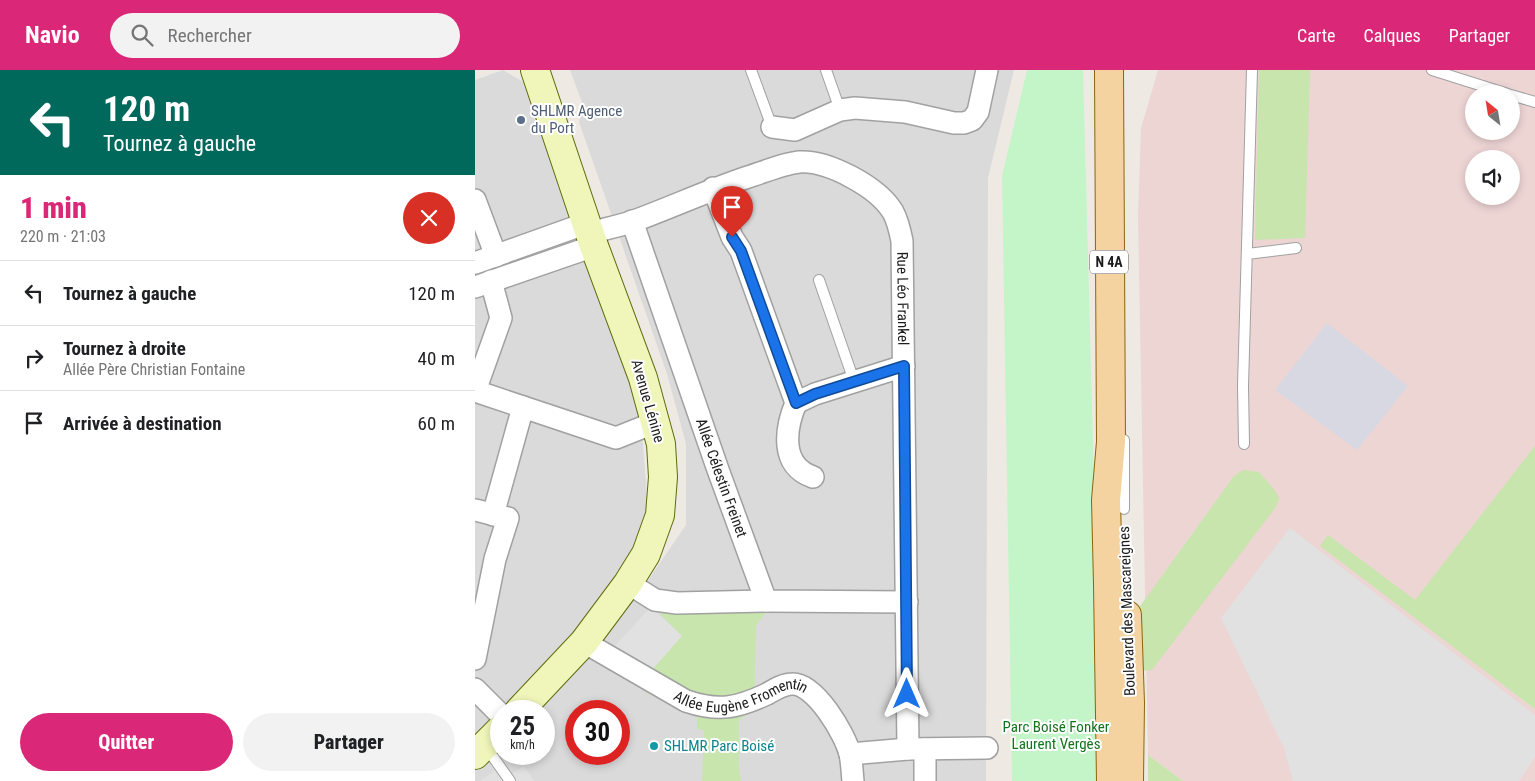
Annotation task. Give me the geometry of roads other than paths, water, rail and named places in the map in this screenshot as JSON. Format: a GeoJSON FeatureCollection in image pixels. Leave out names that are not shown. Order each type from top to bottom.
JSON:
{"type":"FeatureCollection","features":[{"type":"Feature","properties":{"kind":"main road","name":"Boulevard des Mascareignes"},"geometry":{"type":"LineString","coordinates":[[1107,74],[1117,436],[1124,509],[1130,703],[1129,781]]}},
{"type":"Feature","properties":{"kind":"main road","name":"Boulevard des Mascareignes"},"geometry":{"type":"LineString","coordinates":[[1111,781],[1105,500],[1117,436]]}},
{"type":"Feature","properties":{"kind":"street","name":"Avenue Lénine"},"geometry":{"type":"LineString","coordinates":[[529,700],[584,642],[628,583],[646,554],[660,515],[663,469],[661,444],[643,378],[590,234],[535,70]]}},
{"type":"Feature","properties":{"kind":"street"},"geometry":{"type":"LineString","coordinates":[[772,127],[795,130],[840,110],[855,108],[905,112],[954,123],[964,123],[972,120],[977,112],[987,70]]}},
{"type":"Feature","properties":{"kind":"street"},"geometry":{"type":"LineString","coordinates":[[795,130],[801,162]]}},
{"type":"Feature","properties":{"kind":"street","name":"Rue Léo Frankel"},"geometry":{"type":"LineString","coordinates":[[590,234],[632,221],[713,188],[787,164],[801,162],[817,163],[832,168],[870,187],[883,198],[894,213],[902,241],[907,602],[916,749],[925,781]]}},
{"type":"Feature","properties":{"kind":"street"},"geometry":{"type":"LineString","coordinates":[[713,188],[732,237],[741,251],[796,403]]}},
{"type":"Feature","properties":{"kind":"street"},"geometry":{"type":"LineString","coordinates":[[475,200],[496,256]]}},
{"type":"Feature","properties":{"kind":"street","name":"Allée Célestin Freinet"},"geometry":{"type":"LineString","coordinates":[[632,221],[766,601]]}},
{"type":"Feature","properties":{"kind":"street"},"geometry":{"type":"LineString","coordinates":[[475,263],[496,256],[590,234]]}},
{"type":"Feature","properties":{"kind":"street"},"geometry":{"type":"LineString","coordinates":[[590,234],[483,284],[501,318],[475,391],[616,438],[656,422]]}},
{"type":"Feature","properties":{"kind":"street"},"geometry":{"type":"LineString","coordinates":[[813,477],[803,474],[796,469],[792,462],[787,433],[790,417],[796,403],[815,394],[904,366]]}},
{"type":"Feature","properties":{"kind":"street"},"geometry":{"type":"LineString","coordinates":[[475,655],[495,560],[492,514],[529,409]]}},
{"type":"Feature","properties":{"kind":"street"},"geometry":{"type":"LineString","coordinates":[[628,583],[655,600],[677,603],[766,601],[907,602]]}},
{"type":"Feature","properties":{"kind":"street","name":"Allée Eugène Fromentin"},"geometry":{"type":"LineString","coordinates":[[584,642],[686,701],[703,707],[739,706],[781,687],[792,684],[802,686],[812,693],[831,715],[850,754],[853,781]]}},
{"type":"Feature","properties":{"kind":"street"},"geometry":{"type":"LineString","coordinates":[[475,689],[490,704]]}},
{"type":"Feature","properties":{"kind":"street"},"geometry":{"type":"LineString","coordinates":[[850,754],[916,749],[987,748]]}},
{"type":"Feature","properties":{"kind":"lane"},"geometry":{"type":"LineString","coordinates":[[751,70],[772,127]]}},
{"type":"Feature","properties":{"kind":"lane"},"geometry":{"type":"LineString","coordinates":[[826,70],[840,110]]}},
{"type":"Feature","properties":{"kind":"lane"},"geometry":{"type":"LineString","coordinates":[[1244,444],[1243,386],[1252,70]]}},
{"type":"Feature","properties":{"kind":"lane"},"geometry":{"type":"LineString","coordinates":[[1432,70],[1481,85]]}},
{"type":"Feature","properties":{"kind":"lane"},"geometry":{"type":"LineString","coordinates":[[1520,97],[1535,102]]}},
{"type":"Feature","properties":{"kind":"lane"},"geometry":{"type":"LineString","coordinates":[[1247,254],[1296,248]]}},
{"type":"Feature","properties":{"kind":"lane"},"geometry":{"type":"LineString","coordinates":[[819,280],[854,381]]}},
{"type":"Feature","properties":{"kind":"lane"},"geometry":{"type":"LineString","coordinates":[[487,743],[510,781]]}},
{"type":"Feature","properties":{"kind":"place","name":"SHLMR Agence du Port"},"geometry":{"type":"Point","coordinates":[521,120]}},
{"type":"Feature","properties":{"kind":"place","name":"SHLMR Parc Boisé"},"geometry":{"type":"Point","coordinates":[654,746]}},
{"type":"Feature","properties":{"kind":"park label","name":"Parc Boisé Fonker Laurent Vergès"},"geometry":{"type":"Point","coordinates":[1056,736]}}]}
